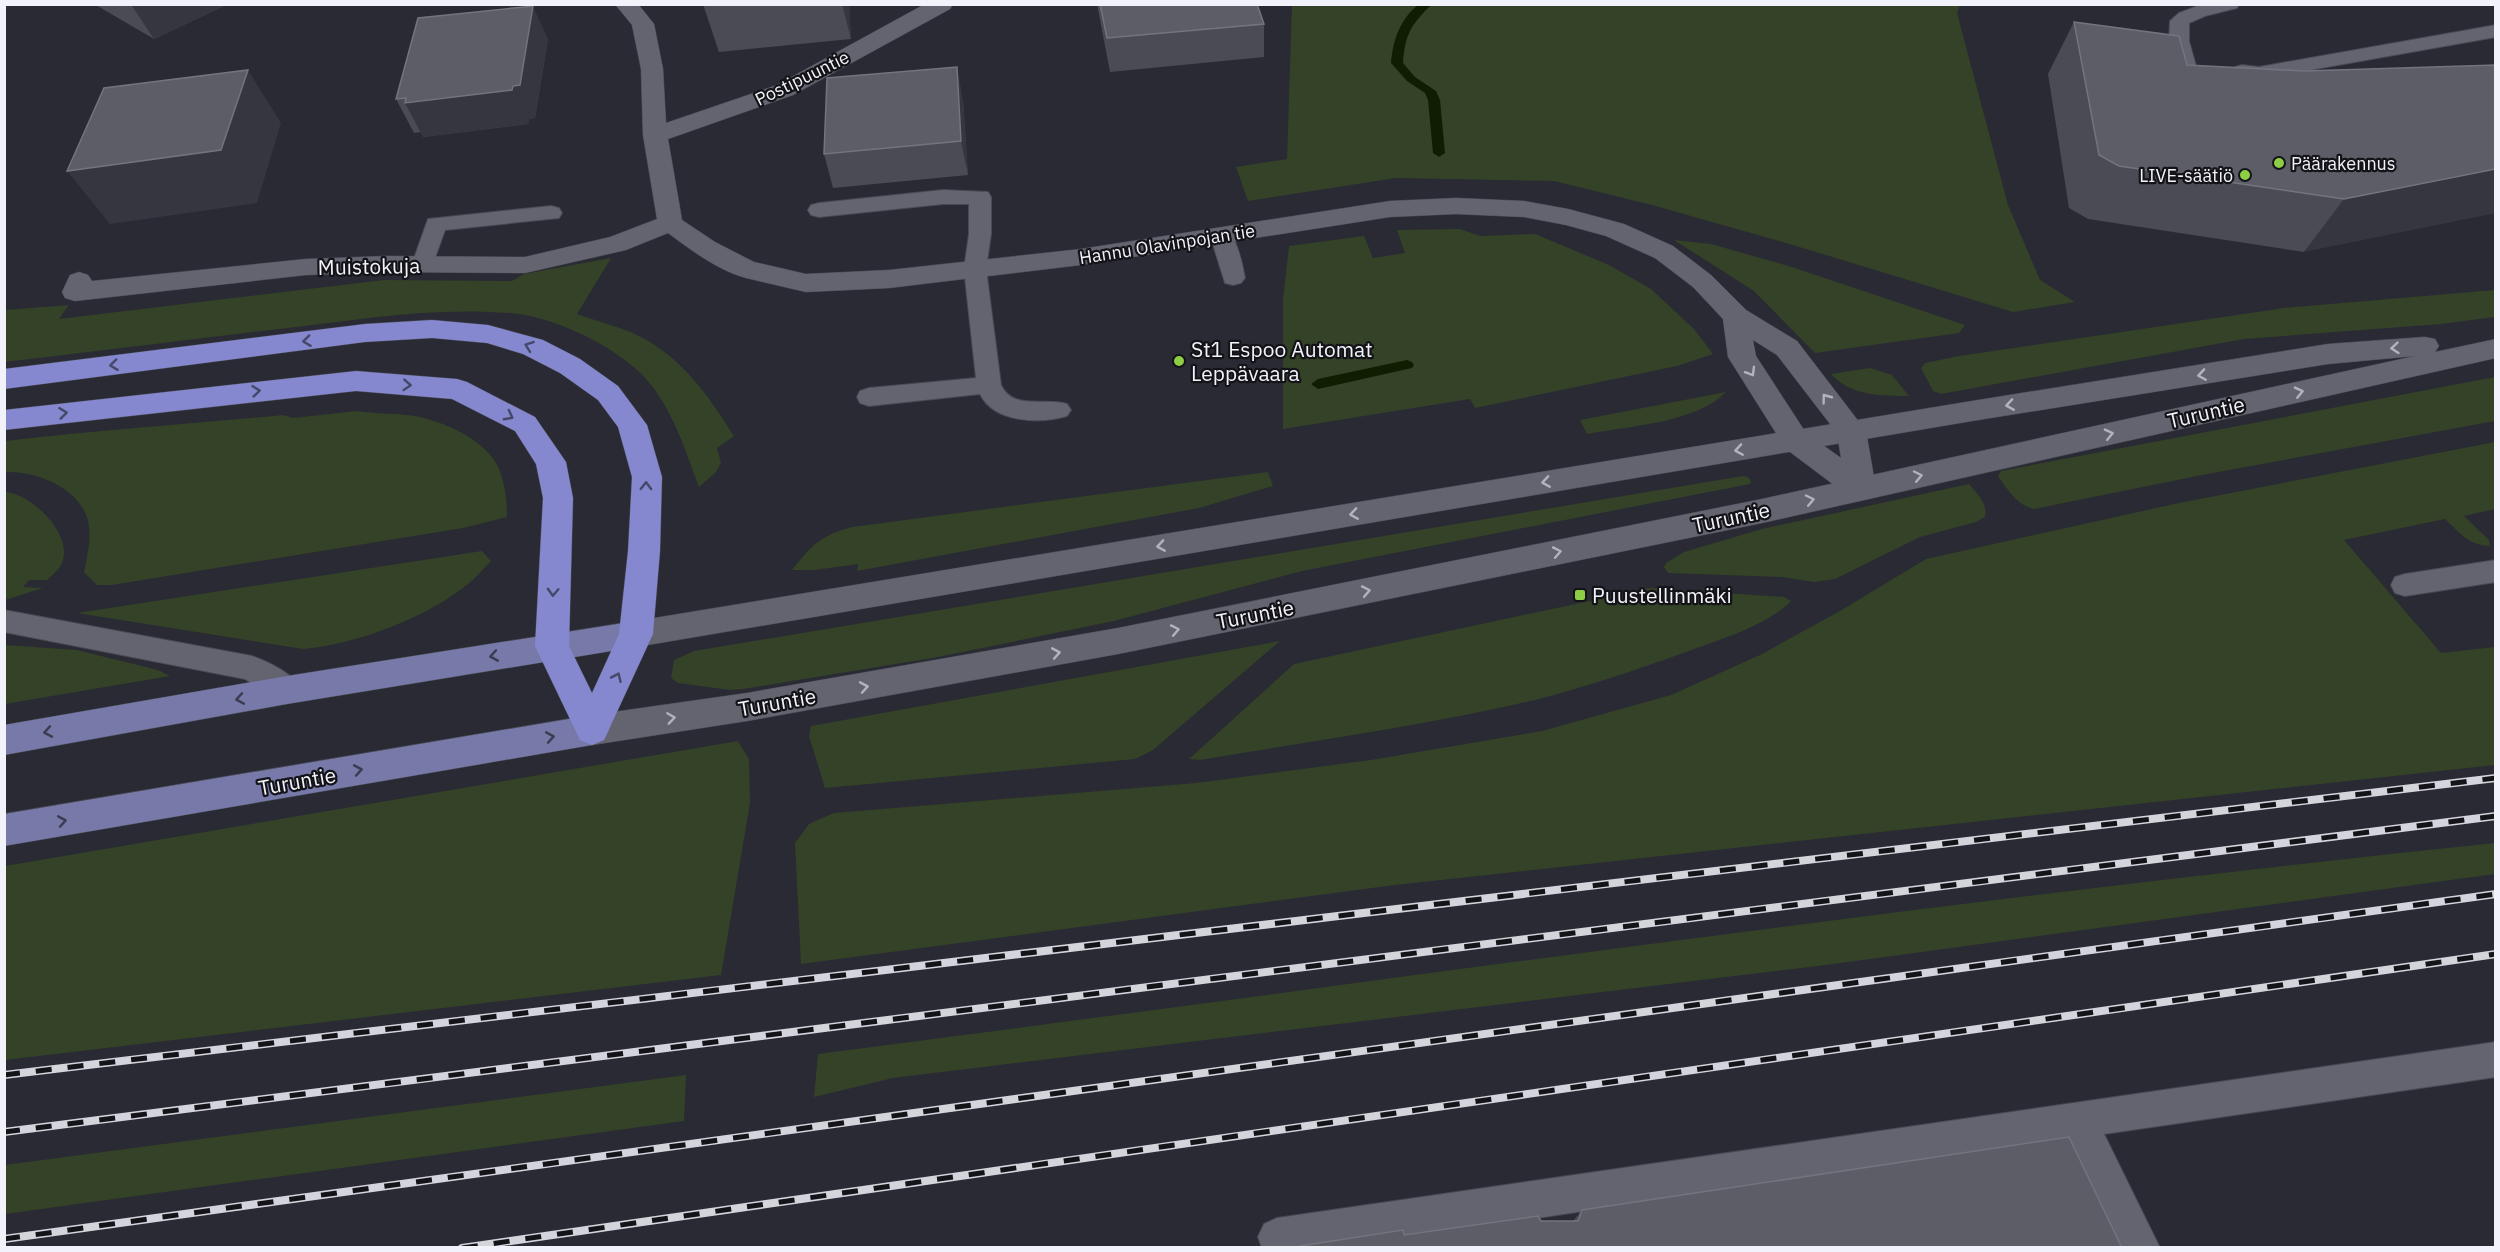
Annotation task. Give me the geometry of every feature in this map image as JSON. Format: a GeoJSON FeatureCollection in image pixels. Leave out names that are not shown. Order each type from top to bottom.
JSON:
{"type":"FeatureCollection","features":[{"type":"Feature","properties":{"kind":"highway"},"geometry":{"type":"LineString","coordinates":[[4,379],[365,333],[432,329],[488,334],[533,347],[570,366],[608,393],[632,425],[647,477],[644,551],[636,634],[592,730]]}},
{"type":"Feature","properties":{"kind":"highway"},"geometry":{"type":"LineString","coordinates":[[4,420],[356,381],[457,388],[525,424],[551,462],[558,498],[552,646],[592,730]]}},
{"type":"Feature","properties":{"kind":"main road"},"geometry":{"type":"LineString","coordinates":[[626,4],[643,24],[652,69],[655,135],[670,223]]}},
{"type":"Feature","properties":{"kind":"main road","name":"Postipuuntie"},"geometry":{"type":"LineString","coordinates":[[655,135],[786,90],[942,4]]}},
{"type":"Feature","properties":{"kind":"main road","name":"Hannu Olavinpojan tie"},"geometry":{"type":"LineString","coordinates":[[670,223],[706,248],[746,269],[806,283],[889,279],[1081,257],[1390,209],[1456,206],[1524,209],[1568,217],[1615,230],[1664,252],[1702,281],[1736,316],[1787,348],[1851,431],[1861,489]]}},
{"type":"Feature","properties":{"kind":"main road","name":"Muistokuja"},"geometry":{"type":"LineString","coordinates":[[79,280],[75,292],[306,267],[423,264],[525,265],[617,244],[670,223]]}},
{"type":"Feature","properties":{"kind":"main road"},"geometry":{"type":"LineString","coordinates":[[1736,316],[1742,357],[1796,441],[1861,489]]}},
{"type":"Feature","properties":{"kind":"main road","name":"Turuntie"},"geometry":{"type":"LineString","coordinates":[[4,740],[287,690],[2328,354],[2496,340]]}},
{"type":"Feature","properties":{"kind":"main road","name":"Turuntie"},"geometry":{"type":"LineString","coordinates":[[4,830],[592,730],[747,707],[1118,642],[1861,489],[2496,348]]}},
{"type":"Feature","properties":{"kind":"lane"},"geometry":{"type":"LineString","coordinates":[[2186,66],[2178,41],[2180,21],[2203,10],[2230,4]]}},
{"type":"Feature","properties":{"kind":"lane"},"geometry":{"type":"LineString","coordinates":[[2228,70],[2259,73],[2496,31]]}},
{"type":"Feature","properties":{"kind":"lane"},"geometry":{"type":"LineString","coordinates":[[2166,63],[2207,68]]}},
{"type":"Feature","properties":{"kind":"lane"},"geometry":{"type":"LineString","coordinates":[[819,210],[943,197],[980,197],[980,234],[975,269],[989,385],[995,398],[1009,406],[1031,411],[1058,410]]}},
{"type":"Feature","properties":{"kind":"lane"},"geometry":{"type":"LineString","coordinates":[[423,264],[436,224],[551,213]]}},
{"type":"Feature","properties":{"kind":"lane"},"geometry":{"type":"LineString","coordinates":[[1221,236],[1231,262],[1233,278]]}},
{"type":"Feature","properties":{"kind":"lane"},"geometry":{"type":"LineString","coordinates":[[869,397],[989,385]]}},
{"type":"Feature","properties":{"kind":"lane"},"geometry":{"type":"LineString","coordinates":[[2405,585],[2496,571]]}},
{"type":"Feature","properties":{"kind":"lane"},"geometry":{"type":"LineString","coordinates":[[4,621],[252,668],[287,690]]}},
{"type":"Feature","properties":{"kind":"lane"},"geometry":{"type":"LineString","coordinates":[[1277,1237],[2496,1059]]}},
{"type":"Feature","properties":{"kind":"lane"},"geometry":{"type":"LineString","coordinates":[[2078,1119],[2141,1248]]}},
{"type":"Feature","properties":{"kind":"lane"},"geometry":{"type":"LineString","coordinates":[[1538,1231],[1536,1219],[1552,1197]]}},
{"type":"Feature","properties":{"kind":"green space"},"geometry":{"type":"Polygon","coordinates":[[[1292,4],[1960,5],[1957,13],[2008,205],[2040,280],[2075,302],[2013,312],[1793,245],[1652,205],[1554,181],[1396,178],[1248,201],[1236,167],[1287,159],[1292,4]]]}},
{"type":"Feature","properties":{"kind":"green space"},"geometry":{"type":"Polygon","coordinates":[[[1460,229],[1480,236],[1535,234],[1609,265],[1651,289],[1694,329],[1713,354],[1677,366],[1475,408],[1470,399],[1283,429],[1283,300],[1289,246],[1364,236],[1373,258],[1405,253],[1397,230],[1460,229]]]}},
{"type":"Feature","properties":{"kind":"green space"},"geometry":{"type":"Polygon","coordinates":[[[1674,240],[1711,244],[1792,267],[1965,325],[1959,333],[1815,353],[1754,291],[1674,240]]]}},
{"type":"Feature","properties":{"kind":"green space"},"geometry":{"type":"Polygon","coordinates":[[[611,258],[577,314],[627,331],[658,347],[695,381],[715,408],[734,436],[717,448],[721,463],[716,472],[699,487],[667,408],[648,381],[636,369],[593,340],[559,325],[525,315],[454,312],[398,315],[5,362],[5,310],[69,305],[59,319],[384,280],[512,281],[524,274],[611,258]]]}},
{"type":"Feature","properties":{"kind":"green space"},"geometry":{"type":"Polygon","coordinates":[[[2495,290],[2495,317],[2441,324],[2244,339],[1941,394],[1933,391],[1921,368],[1925,363],[1959,356],[2284,308],[2495,290]]]}},
{"type":"Feature","properties":{"kind":"green space"},"geometry":{"type":"Polygon","coordinates":[[[1870,368],[1892,375],[1909,396],[1877,395],[1857,391],[1831,374],[1870,368]]]}},
{"type":"Feature","properties":{"kind":"green space"},"geometry":{"type":"Polygon","coordinates":[[[2495,377],[2495,421],[2202,475],[2034,509],[2023,504],[2009,492],[1998,476],[2001,471],[2495,377]]]}},
{"type":"Feature","properties":{"kind":"green space"},"geometry":{"type":"Polygon","coordinates":[[[1726,392],[1698,411],[1661,422],[1587,434],[1580,420],[1726,392]]]}},
{"type":"Feature","properties":{"kind":"green space"},"geometry":{"type":"Polygon","coordinates":[[[357,411],[420,417],[445,425],[469,437],[489,453],[496,463],[505,490],[507,517],[463,528],[112,585],[97,585],[84,572],[89,546],[89,527],[83,509],[76,499],[55,483],[42,478],[17,472],[5,472],[5,441],[283,415],[293,418],[357,411]]]}},
{"type":"Feature","properties":{"kind":"green space"},"geometry":{"type":"Polygon","coordinates":[[[2495,442],[2495,509],[2464,516],[2489,540],[2490,546],[2470,541],[2445,519],[2344,540],[2441,653],[2495,647],[2495,765],[1395,885],[801,964],[795,843],[809,824],[834,813],[1196,783],[1371,760],[1542,731],[1671,695],[1760,655],[1840,611],[1926,559],[2179,503],[2495,442]]]}},
{"type":"Feature","properties":{"kind":"green space"},"geometry":{"type":"Polygon","coordinates":[[[1268,472],[1273,486],[1199,508],[857,571],[858,564],[815,570],[792,570],[818,542],[852,527],[1268,472]]]}},
{"type":"Feature","properties":{"kind":"green space"},"geometry":{"type":"Polygon","coordinates":[[[1743,476],[1748,477],[1750,484],[1302,571],[1114,621],[938,657],[743,689],[730,690],[678,683],[671,678],[674,660],[694,651],[1743,476]]]}},
{"type":"Feature","properties":{"kind":"green space"},"geometry":{"type":"Polygon","coordinates":[[[1969,484],[1985,507],[1985,517],[1976,522],[1920,537],[1835,579],[1814,582],[1782,577],[1668,573],[1664,567],[1666,563],[1684,552],[1762,529],[1969,484]]]}},
{"type":"Feature","properties":{"kind":"green space"},"geometry":{"type":"Polygon","coordinates":[[[5,492],[24,498],[44,513],[59,533],[63,543],[64,558],[61,565],[47,580],[29,580],[23,587],[43,588],[5,600],[5,492]]]}},
{"type":"Feature","properties":{"kind":"green space"},"geometry":{"type":"Polygon","coordinates":[[[482,551],[491,561],[468,584],[433,608],[368,635],[323,646],[303,649],[77,613],[482,551]]]}},
{"type":"Feature","properties":{"kind":"green space"},"geometry":{"type":"Polygon","coordinates":[[[1650,588],[1784,597],[1791,601],[1769,618],[1727,637],[1611,678],[1535,700],[1368,733],[1200,760],[1189,759],[1294,664],[1650,588]]]}},
{"type":"Feature","properties":{"kind":"green space"},"geometry":{"type":"Polygon","coordinates":[[[1280,641],[1153,750],[1135,759],[825,788],[809,736],[811,726],[1280,641]]]}},
{"type":"Feature","properties":{"kind":"green space"},"geometry":{"type":"Polygon","coordinates":[[[5,645],[77,650],[158,670],[170,676],[5,704],[5,645]]]}},
{"type":"Feature","properties":{"kind":"green space"},"geometry":{"type":"Polygon","coordinates":[[[738,741],[749,759],[750,803],[721,975],[5,1060],[5,866],[738,741]]]}},
{"type":"Feature","properties":{"kind":"green space"},"geometry":{"type":"Polygon","coordinates":[[[2495,843],[2495,874],[1826,965],[893,1078],[814,1097],[818,1054],[1866,916],[2495,843]]]}},
{"type":"Feature","properties":{"kind":"green space"},"geometry":{"type":"Polygon","coordinates":[[[686,1075],[684,1121],[5,1214],[5,1165],[686,1075]]]}},
{"type":"Feature","properties":{"kind":"building"},"geometry":{"type":"Polygon","coordinates":[[[1100,4],[1257,4],[1264,24],[1107,38],[1100,4]]]}},
{"type":"Feature","properties":{"kind":"building"},"geometry":{"type":"Polygon","coordinates":[[[533,6],[520,85],[513,86],[512,90],[405,103],[406,98],[396,99],[418,18],[533,6]]]}},
{"type":"Feature","properties":{"kind":"building"},"geometry":{"type":"Polygon","coordinates":[[[2074,22],[2179,36],[2187,65],[2304,71],[2496,65],[2496,169],[2344,199],[2119,166],[2099,155],[2074,22]]]}},
{"type":"Feature","properties":{"kind":"building"},"geometry":{"type":"Polygon","coordinates":[[[957,67],[961,141],[824,154],[827,78],[957,67]]]}},
{"type":"Feature","properties":{"kind":"building"},"geometry":{"type":"Polygon","coordinates":[[[248,70],[221,150],[67,171],[104,88],[248,70]]]}},
{"type":"Feature","properties":{"kind":"building"},"geometry":{"type":"Polygon","coordinates":[[[2069,1137],[2122,1248],[1287,1248],[1403,1230],[1404,1235],[1538,1216],[1541,1221],[1578,1221],[1582,1210],[2069,1137]]]}},
{"type":"Feature","properties":{"kind":"waterway"},"geometry":{"type":"LineString","coordinates":[[1427,4],[1414,15],[1404,29],[1397,63],[1411,79],[1430,91],[1434,100],[1439,153]]}},
{"type":"Feature","properties":{"kind":"waterway"},"geometry":{"type":"LineString","coordinates":[[1318,384],[1407,365]]}},
{"type":"Feature","properties":{"kind":"railway"},"geometry":{"type":"LineString","coordinates":[[4,1075],[2496,778]]}},
{"type":"Feature","properties":{"kind":"railway"},"geometry":{"type":"LineString","coordinates":[[4,1132],[2496,816]]}},
{"type":"Feature","properties":{"kind":"railway"},"geometry":{"type":"LineString","coordinates":[[4,1239],[2496,894]]}},
{"type":"Feature","properties":{"kind":"railway"},"geometry":{"type":"LineString","coordinates":[[462,1248],[2496,954]]}},
{"type":"Feature","properties":{"kind":"place","name":"Päärakennus"},"geometry":{"type":"Point","coordinates":[2279,163]}},
{"type":"Feature","properties":{"kind":"place","name":"LIVE-säätiö"},"geometry":{"type":"Point","coordinates":[2245,175]}},
{"type":"Feature","properties":{"kind":"place","name":"St1 Espoo Automat Leppävaara"},"geometry":{"type":"Point","coordinates":[1179,361]}},
{"type":"Feature","properties":{"kind":"place","name":"Puustellinmäki"},"geometry":{"type":"Point","coordinates":[1580,595]}}]}
